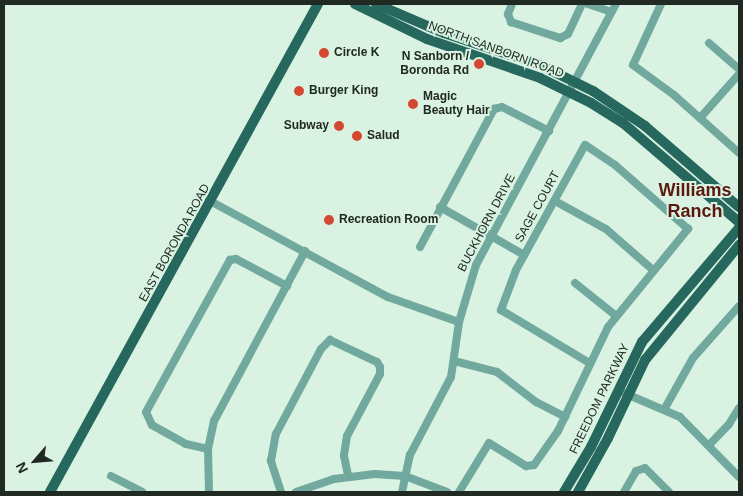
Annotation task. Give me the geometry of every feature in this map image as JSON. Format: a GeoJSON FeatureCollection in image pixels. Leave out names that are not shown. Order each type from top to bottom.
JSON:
{"type":"FeatureCollection","features":[{"type":"Feature","properties":{"kind":"main road","name":"EAST BORONDA ROAD"},"geometry":{"type":"LineString","coordinates":[[50,492],[212,202],[318,4]]}},
{"type":"Feature","properties":{"kind":"main road","name":"NORTH SANBORN ROAD"},"geometry":{"type":"LineString","coordinates":[[355,4],[427,39],[570,91],[623,123],[739,222]]}},
{"type":"Feature","properties":{"kind":"main road","name":"NORTH SANBORN ROAD"},"geometry":{"type":"LineString","coordinates":[[376,4],[444,34],[540,65],[576,82],[645,126],[739,207]]}},
{"type":"Feature","properties":{"kind":"main road","name":"FREEDOM PARKWAY"},"geometry":{"type":"LineString","coordinates":[[564,492],[591,446],[635,354],[652,329],[739,228]]}},
{"type":"Feature","properties":{"kind":"main road","name":"FREEDOM PARKWAY"},"geometry":{"type":"LineString","coordinates":[[578,492],[657,342],[739,245]]}},
{"type":"Feature","properties":{"kind":"street"},"geometry":{"type":"LineString","coordinates":[[512,4],[508,14],[511,22],[560,38],[568,34],[582,4]]}},
{"type":"Feature","properties":{"kind":"street"},"geometry":{"type":"LineString","coordinates":[[588,4],[599,6],[611,12]]}},
{"type":"Feature","properties":{"kind":"street","name":"BUCKHORN DRIVE"},"geometry":{"type":"LineString","coordinates":[[402,492],[410,455],[445,391],[454,360],[459,322],[472,275],[616,4]]}},
{"type":"Feature","properties":{"kind":"street"},"geometry":{"type":"LineString","coordinates":[[661,4],[633,65],[700,118],[739,152]]}},
{"type":"Feature","properties":{"kind":"street"},"geometry":{"type":"LineString","coordinates":[[709,43],[739,69]]}},
{"type":"Feature","properties":{"kind":"street"},"geometry":{"type":"LineString","coordinates":[[700,118],[739,74]]}},
{"type":"Feature","properties":{"kind":"street"},"geometry":{"type":"LineString","coordinates":[[420,247],[440,207],[496,108],[502,106],[549,131]]}},
{"type":"Feature","properties":{"kind":"street","name":"SAGE COURT"},"geometry":{"type":"LineString","coordinates":[[588,362],[501,310],[507,288],[585,145],[614,165],[688,229],[654,270]]}},
{"type":"Feature","properties":{"kind":"street"},"geometry":{"type":"LineString","coordinates":[[459,492],[486,444],[491,443],[530,468],[550,444],[565,417],[588,362],[616,315],[654,270],[606,229],[555,201]]}},
{"type":"Feature","properties":{"kind":"street"},"geometry":{"type":"LineString","coordinates":[[212,202],[388,297],[459,322]]}},
{"type":"Feature","properties":{"kind":"street"},"geometry":{"type":"LineString","coordinates":[[440,207],[524,255]]}},
{"type":"Feature","properties":{"kind":"street"},"geometry":{"type":"LineString","coordinates":[[209,492],[208,449],[218,412],[305,251]]}},
{"type":"Feature","properties":{"kind":"street"},"geometry":{"type":"LineString","coordinates":[[208,449],[186,444],[152,425],[146,412],[230,260],[236,259],[287,286]]}},
{"type":"Feature","properties":{"kind":"street"},"geometry":{"type":"LineString","coordinates":[[575,283],[616,315]]}},
{"type":"Feature","properties":{"kind":"street"},"geometry":{"type":"LineString","coordinates":[[665,408],[693,358],[739,306]]}},
{"type":"Feature","properties":{"kind":"street"},"geometry":{"type":"LineString","coordinates":[[281,492],[271,461],[276,434],[321,349],[330,340],[377,362],[380,367],[380,374],[347,436],[344,456],[348,476]]}},
{"type":"Feature","properties":{"kind":"street"},"geometry":{"type":"LineString","coordinates":[[454,360],[497,372],[536,402],[565,417]]}},
{"type":"Feature","properties":{"kind":"street"},"geometry":{"type":"LineString","coordinates":[[618,390],[665,408],[687,423],[739,477]]}},
{"type":"Feature","properties":{"kind":"street"},"geometry":{"type":"LineString","coordinates":[[709,445],[729,424],[739,408]]}},
{"type":"Feature","properties":{"kind":"street"},"geometry":{"type":"LineString","coordinates":[[624,492],[636,472],[645,468],[669,492]]}},
{"type":"Feature","properties":{"kind":"street"},"geometry":{"type":"LineString","coordinates":[[110,476],[142,492]]}},
{"type":"Feature","properties":{"kind":"street"},"geometry":{"type":"LineString","coordinates":[[296,492],[348,476],[405,476],[447,492]]}},
{"type":"Feature","properties":{"kind":"place","name":"Circle K"},"geometry":{"type":"Point","coordinates":[324,53]}},
{"type":"Feature","properties":{"kind":"place","name":"N Sanborn / Boronda Rd"},"geometry":{"type":"Point","coordinates":[479,64]}},
{"type":"Feature","properties":{"kind":"place","name":"Burger King"},"geometry":{"type":"Point","coordinates":[299,91]}},
{"type":"Feature","properties":{"kind":"place","name":"Magic Beauty Hair"},"geometry":{"type":"Point","coordinates":[413,104]}},
{"type":"Feature","properties":{"kind":"place","name":"Subway"},"geometry":{"type":"Point","coordinates":[339,126]}},
{"type":"Feature","properties":{"kind":"place","name":"Salud"},"geometry":{"type":"Point","coordinates":[357,136]}},
{"type":"Feature","properties":{"kind":"place","name":"Recreation Room"},"geometry":{"type":"Point","coordinates":[329,220]}},
{"type":"Feature","properties":{"kind":"district","name":"Williams Ranch"},"geometry":{"type":"Point","coordinates":[695,201]}}]}
